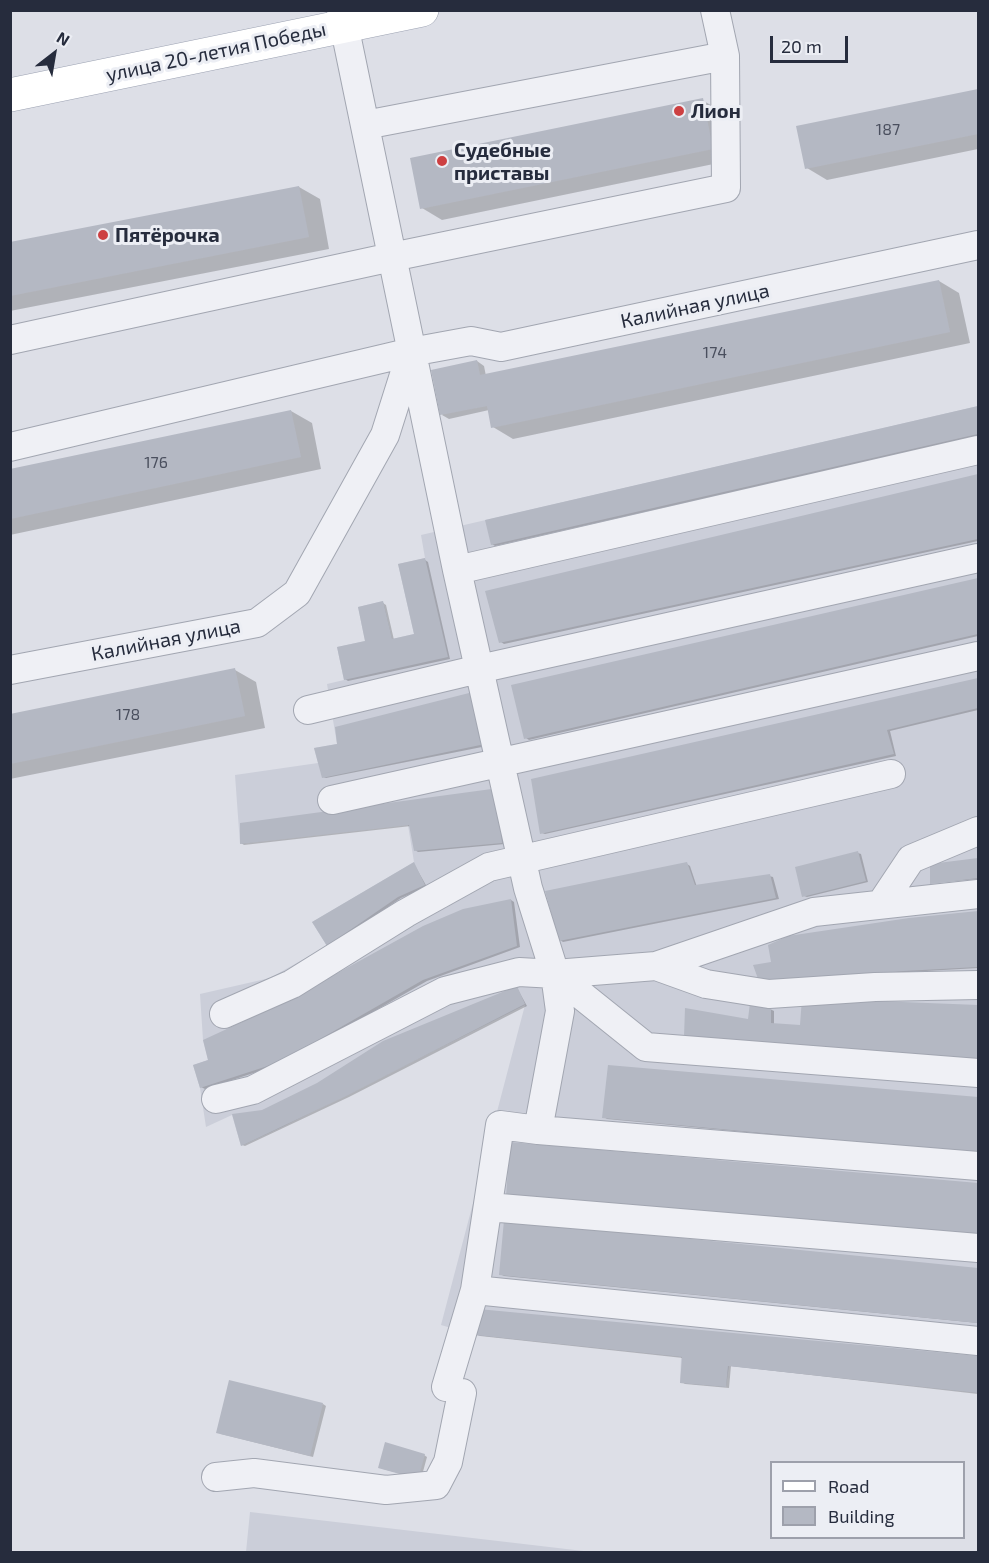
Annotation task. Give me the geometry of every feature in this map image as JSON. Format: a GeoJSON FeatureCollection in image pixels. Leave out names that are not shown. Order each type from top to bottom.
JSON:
{"type":"FeatureCollection","features":[{"type":"Feature","properties":{"kind":"main road","name":"улица 20-летия Победы"},"geometry":{"type":"LineString","coordinates":[[10,95],[343,18],[422,10]]}},
{"type":"Feature","properties":{"kind":"lane"},"geometry":{"type":"LineString","coordinates":[[10,340],[392,257],[726,188],[725,56],[715,10]]}},
{"type":"Feature","properties":{"kind":"lane"},"geometry":{"type":"LineString","coordinates":[[343,18],[457,570],[521,858],[555,974],[560,1011],[538,1130]]}},
{"type":"Feature","properties":{"kind":"lane"},"geometry":{"type":"LineString","coordinates":[[365,125],[725,56]]}},
{"type":"Feature","properties":{"kind":"lane","name":"Калийная улица"},"geometry":{"type":"LineString","coordinates":[[10,447],[411,352],[471,341],[501,347],[978,245]]}},
{"type":"Feature","properties":{"kind":"lane","name":"Калийная улица"},"geometry":{"type":"LineString","coordinates":[[10,670],[257,623],[297,594],[386,435],[411,352]]}},
{"type":"Feature","properties":{"kind":"lane"},"geometry":{"type":"LineString","coordinates":[[457,570],[978,450]]}},
{"type":"Feature","properties":{"kind":"lane"},"geometry":{"type":"LineString","coordinates":[[308,710],[479,669],[978,558]]}},
{"type":"Feature","properties":{"kind":"lane"},"geometry":{"type":"LineString","coordinates":[[332,800],[978,656]]}},
{"type":"Feature","properties":{"kind":"lane"},"geometry":{"type":"LineString","coordinates":[[224,1014],[292,984],[406,913],[489,867],[891,774]]}},
{"type":"Feature","properties":{"kind":"lane"},"geometry":{"type":"LineString","coordinates":[[881,904],[911,859],[978,831]]}},
{"type":"Feature","properties":{"kind":"lane"},"geometry":{"type":"LineString","coordinates":[[216,1099],[253,1090],[445,991],[519,972],[555,974],[656,966],[814,912],[978,894]]}},
{"type":"Feature","properties":{"kind":"lane"},"geometry":{"type":"LineString","coordinates":[[656,966],[705,984],[769,994],[875,987],[978,985]]}},
{"type":"Feature","properties":{"kind":"lane"},"geometry":{"type":"LineString","coordinates":[[555,974],[646,1047],[978,1073]]}},
{"type":"Feature","properties":{"kind":"lane"},"geometry":{"type":"LineString","coordinates":[[216,1477],[254,1473],[386,1490],[436,1485],[448,1461],[454,1390],[475,1290],[500,1125],[978,1166]]}},
{"type":"Feature","properties":{"kind":"lane"},"geometry":{"type":"LineString","coordinates":[[488,1207],[978,1248]]}},
{"type":"Feature","properties":{"kind":"lane"},"geometry":{"type":"LineString","coordinates":[[475,1290],[978,1341]]}},
{"type":"Feature","properties":{"kind":"shaded area"},"geometry":{"type":"Polygon","coordinates":[[[978,406],[978,1393],[729,1366],[726,1387],[680,1383],[681,1357],[475,1335],[441,1325],[525,1005],[241,1146],[232,1115],[206,1127],[200,1088],[193,1065],[208,1060],[203,1040],[200,994],[270,978],[327,946],[312,922],[414,862],[407,819],[240,844],[235,775],[318,763],[314,748],[337,744],[327,684],[344,680],[337,647],[365,641],[358,607],[383,601],[392,639],[414,634],[398,564],[425,558],[421,535],[978,406]]]}},
{"type":"Feature","properties":{"kind":"shaded area"},"geometry":{"type":"Polygon","coordinates":[[[250,1512],[592,1552],[246,1552],[250,1512]]]}},
{"type":"Feature","properties":{"kind":"building"},"geometry":{"type":"Polygon","coordinates":[[[978,89],[978,134],[805,169],[796,126],[978,89]]]}},
{"type":"Feature","properties":{"kind":"building"},"geometry":{"type":"Polygon","coordinates":[[[703,98],[713,149],[420,209],[410,158],[703,98]]]}},
{"type":"Feature","properties":{"kind":"building"},"geometry":{"type":"Polygon","coordinates":[[[299,186],[309,237],[10,296],[10,242],[299,186]]]}},
{"type":"Feature","properties":{"kind":"building"},"geometry":{"type":"Polygon","coordinates":[[[939,280],[950,332],[491,428],[487,406],[440,415],[431,370],[477,360],[480,375],[939,280]]]}},
{"type":"Feature","properties":{"kind":"building"},"geometry":{"type":"Polygon","coordinates":[[[978,406],[978,434],[491,545],[485,520],[978,406]]]}},
{"type":"Feature","properties":{"kind":"building"},"geometry":{"type":"Polygon","coordinates":[[[291,410],[301,457],[10,519],[10,469],[291,410]]]}},
{"type":"Feature","properties":{"kind":"building"},"geometry":{"type":"Polygon","coordinates":[[[978,474],[978,539],[499,643],[485,591],[978,474]]]}},
{"type":"Feature","properties":{"kind":"building"},"geometry":{"type":"Polygon","coordinates":[[[425,558],[448,657],[344,680],[337,647],[365,641],[358,607],[383,601],[392,639],[414,634],[398,564],[425,558]]]}},
{"type":"Feature","properties":{"kind":"building"},"geometry":{"type":"Polygon","coordinates":[[[978,578],[978,634],[524,739],[511,685],[978,578]]]}},
{"type":"Feature","properties":{"kind":"building"},"geometry":{"type":"Polygon","coordinates":[[[235,668],[245,716],[10,764],[10,714],[235,668]]]}},
{"type":"Feature","properties":{"kind":"building"},"geometry":{"type":"Polygon","coordinates":[[[978,678],[978,708],[887,730],[894,754],[540,834],[531,779],[978,678]]]}},
{"type":"Feature","properties":{"kind":"building"},"geometry":{"type":"Polygon","coordinates":[[[477,691],[490,743],[322,778],[314,748],[337,744],[335,727],[477,691]]]}},
{"type":"Feature","properties":{"kind":"building"},"geometry":{"type":"Polygon","coordinates":[[[499,788],[502,843],[414,851],[409,825],[240,844],[240,823],[499,788]]]}},
{"type":"Feature","properties":{"kind":"building"},"geometry":{"type":"Polygon","coordinates":[[[858,851],[866,881],[802,897],[795,867],[858,851]]]}},
{"type":"Feature","properties":{"kind":"building"},"geometry":{"type":"Polygon","coordinates":[[[978,858],[978,878],[930,884],[930,864],[978,858]]]}},
{"type":"Feature","properties":{"kind":"building"},"geometry":{"type":"Polygon","coordinates":[[[414,862],[425,885],[398,897],[327,946],[312,922],[414,862]]]}},
{"type":"Feature","properties":{"kind":"building"},"geometry":{"type":"Polygon","coordinates":[[[687,862],[695,885],[770,874],[776,898],[559,941],[545,891],[687,862]]]}},
{"type":"Feature","properties":{"kind":"building"},"geometry":{"type":"Polygon","coordinates":[[[511,899],[517,946],[423,980],[280,1062],[200,1088],[193,1065],[208,1060],[203,1040],[283,1003],[423,926],[463,909],[511,899]]]}},
{"type":"Feature","properties":{"kind":"building"},"geometry":{"type":"Polygon","coordinates":[[[978,911],[978,967],[904,971],[761,987],[753,965],[771,962],[768,945],[788,936],[909,918],[978,911]]]}},
{"type":"Feature","properties":{"kind":"building"},"geometry":{"type":"Polygon","coordinates":[[[517,986],[525,1004],[346,1096],[241,1146],[232,1114],[262,1110],[317,1083],[383,1041],[517,986]]]}},
{"type":"Feature","properties":{"kind":"building"},"geometry":{"type":"Polygon","coordinates":[[[802,998],[978,1005],[978,1066],[684,1037],[685,1008],[748,1019],[750,1003],[771,1008],[771,1023],[800,1025],[802,998]]]}},
{"type":"Feature","properties":{"kind":"building"},"geometry":{"type":"Polygon","coordinates":[[[608,1065],[978,1097],[978,1153],[602,1118],[608,1065]]]}},
{"type":"Feature","properties":{"kind":"building"},"geometry":{"type":"Polygon","coordinates":[[[510,1142],[978,1183],[978,1236],[506,1196],[510,1142]]]}},
{"type":"Feature","properties":{"kind":"building"},"geometry":{"type":"Polygon","coordinates":[[[504,1220],[978,1268],[978,1323],[499,1275],[504,1220]]]}},
{"type":"Feature","properties":{"kind":"building"},"geometry":{"type":"Polygon","coordinates":[[[478,1309],[978,1356],[978,1393],[728,1366],[726,1387],[680,1383],[682,1357],[475,1335],[478,1309]]]}},
{"type":"Feature","properties":{"kind":"building"},"geometry":{"type":"Polygon","coordinates":[[[229,1380],[323,1403],[310,1456],[216,1433],[229,1380]]]}},
{"type":"Feature","properties":{"kind":"building"},"geometry":{"type":"Polygon","coordinates":[[[385,1442],[425,1454],[418,1479],[378,1468],[385,1442]]]}},
{"type":"Feature","properties":{"kind":"place","name":"Лион"},"geometry":{"type":"Point","coordinates":[679,111]}},
{"type":"Feature","properties":{"kind":"place","name":"Судебные приставы"},"geometry":{"type":"Point","coordinates":[442,161]}},
{"type":"Feature","properties":{"kind":"place","name":"Пятёрочка"},"geometry":{"type":"Point","coordinates":[103,235]}}]}
